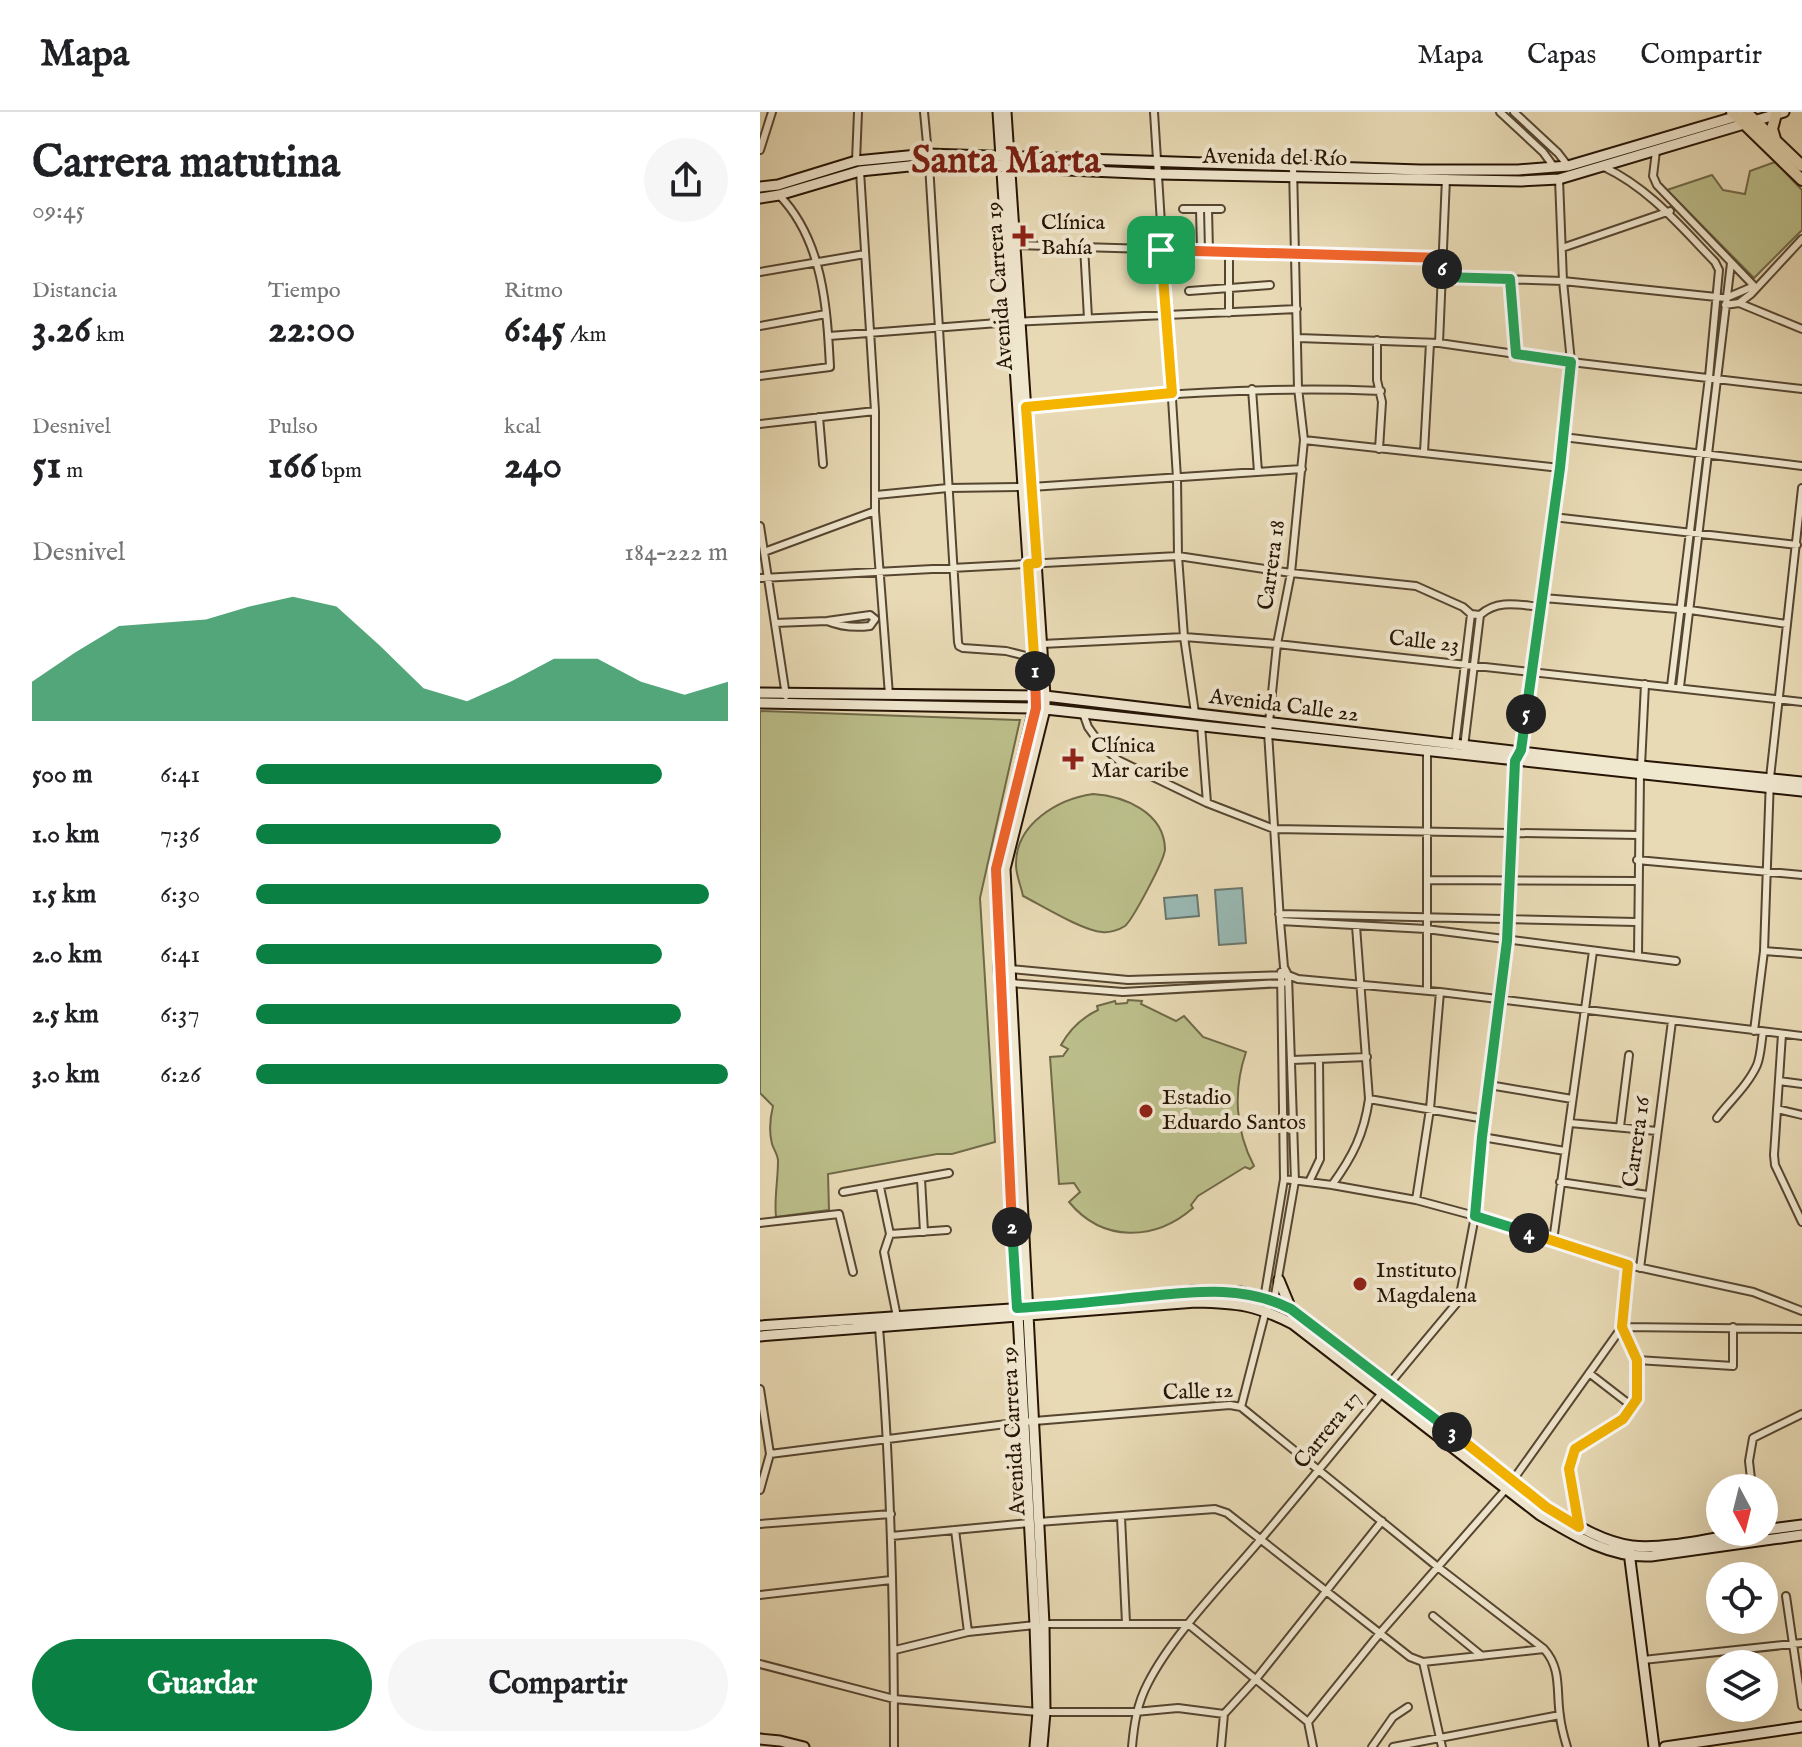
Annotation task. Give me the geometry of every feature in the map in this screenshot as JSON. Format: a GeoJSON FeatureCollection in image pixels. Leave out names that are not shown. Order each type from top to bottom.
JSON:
{"type":"FeatureCollection","features":[{"type":"Feature","properties":{"kind":"main road","name":"Avenida Carrera 19"},"geometry":{"type":"LineString","coordinates":[[998,112],[1014,245],[1015,322],[1026,407],[1027,487]]}},
{"type":"Feature","properties":{"kind":"main road","name":"Avenida Carrera 19"},"geometry":{"type":"LineString","coordinates":[[1006,112],[1005,163],[1032,564],[1034,658],[1041,696]]}},
{"type":"Feature","properties":{"kind":"main road","name":"Avenida del Río"},"geometry":{"type":"LineString","coordinates":[[1447,175],[1568,166],[1744,116],[1780,113]]}},
{"type":"Feature","properties":{"kind":"main road"},"geometry":{"type":"LineString","coordinates":[[1776,140],[1772,129],[1780,113]]}},
{"type":"Feature","properties":{"kind":"main road","name":"Avenida del Río"},"geometry":{"type":"LineString","coordinates":[[760,187],[858,166],[928,159],[1159,174],[1293,172],[1559,179],[1656,151],[1744,116]]}},
{"type":"Feature","properties":{"kind":"main road"},"geometry":{"type":"LineString","coordinates":[[1744,116],[1776,140],[1802,166]]}},
{"type":"Feature","properties":{"kind":"main road"},"geometry":{"type":"LineString","coordinates":[[1744,116],[1802,180]]}},
{"type":"Feature","properties":{"kind":"main road","name":"Avenida del Río"},"geometry":{"type":"LineString","coordinates":[[1005,163],[1158,163],[1293,172]]}},
{"type":"Feature","properties":{"kind":"main road","name":"Avenida del Río"},"geometry":{"type":"LineString","coordinates":[[760,198],[779,195],[858,166]]}},
{"type":"Feature","properties":{"kind":"main road","name":"Avenida Carrera 19"},"geometry":{"type":"LineString","coordinates":[[1032,564],[1042,644],[1041,696],[1005,869],[1004,982],[1039,1624],[1042,1747]]}},
{"type":"Feature","properties":{"kind":"main road","name":"Avenida Calle 22"},"geometry":{"type":"LineString","coordinates":[[760,693],[786,698],[1040,708],[1201,725],[1269,727],[1459,749],[1515,761],[1770,783],[1802,782]]}},
{"type":"Feature","properties":{"kind":"main road","name":"Avenida Calle 22"},"geometry":{"type":"LineString","coordinates":[[760,703],[786,698],[889,695],[1041,696],[1195,713],[1427,750],[1521,750],[1640,771]]}},
{"type":"Feature","properties":{"kind":"main road","name":"Avenida Calle 22"},"geometry":{"type":"LineString","coordinates":[[1770,783],[1802,791]]}},
{"type":"Feature","properties":{"kind":"main road"},"geometry":{"type":"LineString","coordinates":[[1279,1280],[1291,1309]]}},
{"type":"Feature","properties":{"kind":"main road"},"geometry":{"type":"LineString","coordinates":[[760,1336],[879,1328],[1193,1291],[1241,1292],[1291,1309],[1506,1489],[1574,1536],[1630,1557],[1802,1535]]}},
{"type":"Feature","properties":{"kind":"main road"},"geometry":{"type":"LineString","coordinates":[[760,1326],[1196,1302],[1238,1303],[1266,1310],[1293,1324],[1385,1387],[1546,1507],[1579,1527],[1628,1546],[1650,1547],[1706,1539]]}},
{"type":"Feature","properties":{"kind":"main road"},"geometry":{"type":"LineString","coordinates":[[1778,1528],[1802,1525]]}},
{"type":"Feature","properties":{"kind":"main road"},"geometry":{"type":"LineString","coordinates":[[1628,1546],[1654,1747]]}},
{"type":"Feature","properties":{"kind":"main road","name":"Avenida Carrera 19"},"geometry":{"type":"LineString","coordinates":[[1035,1747],[1041,1712]]}},
{"type":"Feature","properties":{"kind":"main road"},"geometry":{"type":"LineString","coordinates":[[1665,1747],[1802,1727]]}},
{"type":"Feature","properties":{"kind":"main road"},"geometry":{"type":"LineString","coordinates":[[760,1739],[804,1747]]}},
{"type":"Feature","properties":{"kind":"street"},"geometry":{"type":"LineString","coordinates":[[760,150],[772,112]]}},
{"type":"Feature","properties":{"kind":"street"},"geometry":{"type":"LineString","coordinates":[[858,112],[858,166],[875,411],[875,511],[889,695]]}},
{"type":"Feature","properties":{"kind":"street"},"geometry":{"type":"LineString","coordinates":[[924,112],[958,642],[963,648],[1006,651],[1034,658]]}},
{"type":"Feature","properties":{"kind":"street"},"geometry":{"type":"LineString","coordinates":[[1154,112],[1177,478],[1178,556],[1184,637],[1195,713]]}},
{"type":"Feature","properties":{"kind":"street"},"geometry":{"type":"LineString","coordinates":[[1500,112],[1543,152],[1554,168]]}},
{"type":"Feature","properties":{"kind":"street"},"geometry":{"type":"LineString","coordinates":[[1514,112],[1568,166]]}},
{"type":"Feature","properties":{"kind":"street"},"geometry":{"type":"LineString","coordinates":[[1656,151],[1655,182],[1755,287]]}},
{"type":"Feature","properties":{"kind":"street"},"geometry":{"type":"LineString","coordinates":[[1604,167],[1645,191],[1715,262],[1719,270],[1708,453],[1680,687]]}},
{"type":"Feature","properties":{"kind":"street","name":"Carrera 18"},"geometry":{"type":"LineString","coordinates":[[1241,1407],[1269,1299],[1284,1179],[1284,967],[1269,727],[1277,644],[1291,573],[1304,440],[1298,388],[1293,172]]}},
{"type":"Feature","properties":{"kind":"street"},"geometry":{"type":"LineString","coordinates":[[1439,343],[1447,175]]}},
{"type":"Feature","properties":{"kind":"street"},"geometry":{"type":"LineString","coordinates":[[1515,761],[1521,750],[1543,598],[1571,362],[1563,281],[1559,179]]}},
{"type":"Feature","properties":{"kind":"street"},"geometry":{"type":"LineString","coordinates":[[760,376],[830,367],[829,336],[816,261],[801,224],[792,208],[779,195]]}},
{"type":"Feature","properties":{"kind":"street"},"geometry":{"type":"LineString","coordinates":[[1562,248],[1667,213],[1676,207]]}},
{"type":"Feature","properties":{"kind":"street"},"geometry":{"type":"LineString","coordinates":[[1183,209],[1221,209]]}},
{"type":"Feature","properties":{"kind":"street"},"geometry":{"type":"LineString","coordinates":[[1204,209],[1205,251]]}},
{"type":"Feature","properties":{"kind":"street"},"geometry":{"type":"LineString","coordinates":[[1739,303],[1802,239]]}},
{"type":"Feature","properties":{"kind":"street"},"geometry":{"type":"LineString","coordinates":[[1014,245],[1443,258]]}},
{"type":"Feature","properties":{"kind":"street"},"geometry":{"type":"LineString","coordinates":[[1084,246],[1088,318]]}},
{"type":"Feature","properties":{"kind":"street"},"geometry":{"type":"LineString","coordinates":[[1229,252],[1229,313]]}},
{"type":"Feature","properties":{"kind":"street"},"geometry":{"type":"LineString","coordinates":[[760,272],[865,254]]}},
{"type":"Feature","properties":{"kind":"street"},"geometry":{"type":"LineString","coordinates":[[1671,686],[1698,452],[1731,263]]}},
{"type":"Feature","properties":{"kind":"street"},"geometry":{"type":"LineString","coordinates":[[1442,277],[1563,281],[1739,303],[1802,329]]}},
{"type":"Feature","properties":{"kind":"street"},"geometry":{"type":"LineString","coordinates":[[1510,279],[1516,354]]}},
{"type":"Feature","properties":{"kind":"street"},"geometry":{"type":"LineString","coordinates":[[1189,291],[1270,285]]}},
{"type":"Feature","properties":{"kind":"street"},"geometry":{"type":"LineString","coordinates":[[1726,302],[1755,287]]}},
{"type":"Feature","properties":{"kind":"street"},"geometry":{"type":"LineString","coordinates":[[829,336],[1015,322],[1297,309]]}},
{"type":"Feature","properties":{"kind":"street"},"geometry":{"type":"LineString","coordinates":[[760,326],[826,314]]}},
{"type":"Feature","properties":{"kind":"street"},"geometry":{"type":"LineString","coordinates":[[1298,338],[1439,343],[1802,389]]}},
{"type":"Feature","properties":{"kind":"street"},"geometry":{"type":"LineString","coordinates":[[1377,340],[1377,380],[1381,391],[1379,449]]}},
{"type":"Feature","properties":{"kind":"street"},"geometry":{"type":"LineString","coordinates":[[1424,452],[1430,343]]}},
{"type":"Feature","properties":{"kind":"street"},"geometry":{"type":"LineString","coordinates":[[1252,389],[1258,472]]}},
{"type":"Feature","properties":{"kind":"street"},"geometry":{"type":"LineString","coordinates":[[1026,407],[1252,389],[1381,391]]}},
{"type":"Feature","properties":{"kind":"street"},"geometry":{"type":"LineString","coordinates":[[760,424],[875,411]]}},
{"type":"Feature","properties":{"kind":"street"},"geometry":{"type":"LineString","coordinates":[[819,417],[823,464]]}},
{"type":"Feature","properties":{"kind":"street"},"geometry":{"type":"LineString","coordinates":[[1563,437],[1802,466]]}},
{"type":"Feature","properties":{"kind":"street"},"geometry":{"type":"LineString","coordinates":[[1304,440],[1560,468]]}},
{"type":"Feature","properties":{"kind":"street"},"geometry":{"type":"LineString","coordinates":[[876,495],[948,488],[1027,487],[1302,469]]}},
{"type":"Feature","properties":{"kind":"street"},"geometry":{"type":"LineString","coordinates":[[1754,1031],[1764,951],[1770,783],[1802,488]]}},
{"type":"Feature","properties":{"kind":"street"},"geometry":{"type":"LineString","coordinates":[[764,552],[875,511]]}},
{"type":"Feature","properties":{"kind":"street"},"geometry":{"type":"LineString","coordinates":[[1553,517],[1797,545]]}},
{"type":"Feature","properties":{"kind":"street"},"geometry":{"type":"LineString","coordinates":[[760,526],[786,698]]}},
{"type":"Feature","properties":{"kind":"street"},"geometry":{"type":"LineString","coordinates":[[760,578],[1178,556],[1291,573],[1416,586],[1463,607],[1471,614],[1480,615]]}},
{"type":"Feature","properties":{"kind":"street"},"geometry":{"type":"LineString","coordinates":[[1543,598],[1690,610],[1787,624]]}},
{"type":"Feature","properties":{"kind":"street"},"geometry":{"type":"LineString","coordinates":[[1459,749],[1475,666],[1480,615],[1490,606],[1500,604],[1541,607]]}},
{"type":"Feature","properties":{"kind":"street"},"geometry":{"type":"LineString","coordinates":[[1459,749],[1471,614]]}},
{"type":"Feature","properties":{"kind":"street"},"geometry":{"type":"LineString","coordinates":[[775,623],[870,615],[875,619],[870,626],[859,627],[827,621]]}},
{"type":"Feature","properties":{"kind":"street","name":"Calle 23"},"geometry":{"type":"LineString","coordinates":[[1042,644],[1184,637],[1277,644],[1802,702]]}},
{"type":"Feature","properties":{"kind":"street"},"geometry":{"type":"LineString","coordinates":[[1638,955],[1637,860],[1645,684]]}},
{"type":"Feature","properties":{"kind":"street"},"geometry":{"type":"LineString","coordinates":[[1083,713],[1088,727],[1118,760],[1207,803],[1274,829],[1638,835]]}},
{"type":"Feature","properties":{"kind":"street"},"geometry":{"type":"LineString","coordinates":[[1201,725],[1207,803]]}},
{"type":"Feature","properties":{"kind":"street"},"geometry":{"type":"LineString","coordinates":[[1427,750],[1427,990]]}},
{"type":"Feature","properties":{"kind":"street","name":"Carrera 17"},"geometry":{"type":"LineString","coordinates":[[1135,1712],[1148,1681],[1188,1624],[1319,1470],[1456,1304],[1460,1295],[1475,1216],[1482,1137],[1501,1000],[1507,941],[1515,761]]}},
{"type":"Feature","properties":{"kind":"street"},"geometry":{"type":"LineString","coordinates":[[1637,860],[1802,875]]}},
{"type":"Feature","properties":{"kind":"street"},"geometry":{"type":"LineString","coordinates":[[1427,880],[1637,881]]}},
{"type":"Feature","properties":{"kind":"street"},"geometry":{"type":"LineString","coordinates":[[1332,1185],[1348,1162],[1365,1127],[1369,1099],[1356,916]]}},
{"type":"Feature","properties":{"kind":"street"},"geometry":{"type":"LineString","coordinates":[[1280,918],[1356,916],[1636,922]]}},
{"type":"Feature","properties":{"kind":"street"},"geometry":{"type":"LineString","coordinates":[[1280,918],[1356,927],[1426,929],[1676,961]]}},
{"type":"Feature","properties":{"kind":"street"},"geometry":{"type":"LineString","coordinates":[[1553,1241],[1593,951]]}},
{"type":"Feature","properties":{"kind":"street"},"geometry":{"type":"LineString","coordinates":[[1764,951],[1802,954]]}},
{"type":"Feature","properties":{"kind":"street"},"geometry":{"type":"LineString","coordinates":[[1004,968],[1128,980],[1298,979],[1427,990],[1802,1036]]}},
{"type":"Feature","properties":{"kind":"street"},"geometry":{"type":"LineString","coordinates":[[1004,982],[1123,992],[1284,979]]}},
{"type":"Feature","properties":{"kind":"street","name":"Carrera 18"},"geometry":{"type":"LineString","coordinates":[[1269,1299],[1279,1280],[1295,1181],[1292,1060],[1284,979]]}},
{"type":"Feature","properties":{"kind":"street"},"geometry":{"type":"LineString","coordinates":[[1416,1200],[1430,1109],[1440,992]]}},
{"type":"Feature","properties":{"kind":"street","name":"Carrera 16"},"geometry":{"type":"LineString","coordinates":[[1640,1268],[1672,1021]]}},
{"type":"Feature","properties":{"kind":"street"},"geometry":{"type":"LineString","coordinates":[[1717,1118],[1748,1081],[1758,1062],[1763,1032]]}},
{"type":"Feature","properties":{"kind":"street"},"geometry":{"type":"LineString","coordinates":[[1782,1034],[1775,1165],[1802,1222]]}},
{"type":"Feature","properties":{"kind":"street"},"geometry":{"type":"LineString","coordinates":[[1620,1127],[1629,1055]]}},
{"type":"Feature","properties":{"kind":"street"},"geometry":{"type":"LineString","coordinates":[[1292,1060],[1367,1057]]}},
{"type":"Feature","properties":{"kind":"street"},"geometry":{"type":"LineString","coordinates":[[1309,1182],[1320,1159],[1319,1059]]}},
{"type":"Feature","properties":{"kind":"street"},"geometry":{"type":"LineString","coordinates":[[1779,1081],[1802,1084]]}},
{"type":"Feature","properties":{"kind":"street"},"geometry":{"type":"LineString","coordinates":[[1489,1085],[1572,1099]]}},
{"type":"Feature","properties":{"kind":"street"},"geometry":{"type":"LineString","coordinates":[[1369,1099],[1485,1119]]}},
{"type":"Feature","properties":{"kind":"street"},"geometry":{"type":"LineString","coordinates":[[1777,1109],[1802,1115]]}},
{"type":"Feature","properties":{"kind":"street"},"geometry":{"type":"LineString","coordinates":[[1570,1123],[1657,1131]]}},
{"type":"Feature","properties":{"kind":"street"},"geometry":{"type":"LineString","coordinates":[[1482,1137],[1565,1151]]}},
{"type":"Feature","properties":{"kind":"street"},"geometry":{"type":"LineString","coordinates":[[843,1192],[949,1173]]}},
{"type":"Feature","properties":{"kind":"street"},"geometry":{"type":"LineString","coordinates":[[921,1179],[924,1232]]}},
{"type":"Feature","properties":{"kind":"street"},"geometry":{"type":"LineString","coordinates":[[1284,1179],[1416,1200],[1628,1265],[1753,1292],[1802,1311]]}},
{"type":"Feature","properties":{"kind":"street"},"geometry":{"type":"LineString","coordinates":[[1560,1182],[1648,1195]]}},
{"type":"Feature","properties":{"kind":"street"},"geometry":{"type":"LineString","coordinates":[[880,1187],[890,1234],[884,1252],[897,1317]]}},
{"type":"Feature","properties":{"kind":"street"},"geometry":{"type":"LineString","coordinates":[[760,1223],[839,1214],[853,1272]]}},
{"type":"Feature","properties":{"kind":"street"},"geometry":{"type":"LineString","coordinates":[[890,1234],[947,1230]]}},
{"type":"Feature","properties":{"kind":"street"},"geometry":{"type":"LineString","coordinates":[[1579,1527],[1569,1469],[1575,1449],[1623,1419],[1637,1399],[1637,1360],[1622,1327],[1628,1265]]}},
{"type":"Feature","properties":{"kind":"street"},"geometry":{"type":"LineString","coordinates":[[1622,1327],[1802,1329]]}},
{"type":"Feature","properties":{"kind":"street"},"geometry":{"type":"LineString","coordinates":[[1513,1480],[1622,1327]]}},
{"type":"Feature","properties":{"kind":"street"},"geometry":{"type":"LineString","coordinates":[[1637,1360],[1733,1366],[1733,1327]]}},
{"type":"Feature","properties":{"kind":"street"},"geometry":{"type":"LineString","coordinates":[[879,1328],[891,1514],[894,1747]]}},
{"type":"Feature","properties":{"kind":"street"},"geometry":{"type":"LineString","coordinates":[[1589,1373],[1633,1407]]}},
{"type":"Feature","properties":{"kind":"street"},"geometry":{"type":"LineString","coordinates":[[760,1389],[770,1454],[760,1488]]}},
{"type":"Feature","properties":{"kind":"street","name":"Calle 12"},"geometry":{"type":"LineString","coordinates":[[770,1454],[1027,1422],[1230,1405],[1241,1407],[1544,1649]]}},
{"type":"Feature","properties":{"kind":"street"},"geometry":{"type":"LineString","coordinates":[[1750,1474],[1753,1438],[1802,1414]]}},
{"type":"Feature","properties":{"kind":"street"},"geometry":{"type":"LineString","coordinates":[[1308,1722],[1380,1633],[1506,1489]]}},
{"type":"Feature","properties":{"kind":"street"},"geometry":{"type":"LineString","coordinates":[[891,1536],[1215,1509],[1227,1513],[1410,1657],[1423,1662],[1544,1649],[1553,1659],[1557,1671],[1560,1715],[1567,1747]]}},
{"type":"Feature","properties":{"kind":"street"},"geometry":{"type":"LineString","coordinates":[[760,1524],[891,1514]]}},
{"type":"Feature","properties":{"kind":"street"},"geometry":{"type":"LineString","coordinates":[[1121,1517],[1126,1623]]}},
{"type":"Feature","properties":{"kind":"street"},"geometry":{"type":"LineString","coordinates":[[1221,1747],[1224,1714],[1256,1679],[1382,1521]]}},
{"type":"Feature","properties":{"kind":"street"},"geometry":{"type":"LineString","coordinates":[[955,1530],[968,1632]]}},
{"type":"Feature","properties":{"kind":"street"},"geometry":{"type":"LineString","coordinates":[[760,1595],[891,1580]]}},
{"type":"Feature","properties":{"kind":"street"},"geometry":{"type":"LineString","coordinates":[[1786,1596],[1802,1706]]}},
{"type":"Feature","properties":{"kind":"street"},"geometry":{"type":"LineString","coordinates":[[1433,1616],[1482,1656]]}},
{"type":"Feature","properties":{"kind":"street"},"geometry":{"type":"LineString","coordinates":[[895,1650],[968,1632],[1039,1624],[1188,1624],[1308,1722],[1313,1747]]}},
{"type":"Feature","properties":{"kind":"street"},"geometry":{"type":"LineString","coordinates":[[1643,1660],[1802,1643]]}},
{"type":"Feature","properties":{"kind":"street"},"geometry":{"type":"LineString","coordinates":[[1423,1662],[1442,1747]]}},
{"type":"Feature","properties":{"kind":"street"},"geometry":{"type":"LineString","coordinates":[[760,1664],[894,1699],[1041,1712],[1135,1712],[1178,1708],[1224,1714]]}},
{"type":"Feature","properties":{"kind":"street"},"geometry":{"type":"LineString","coordinates":[[1372,1747],[1393,1717],[1408,1707]]}},
{"type":"Feature","properties":{"kind":"street"},"geometry":{"type":"LineString","coordinates":[[1132,1747],[1135,1712]]}},
{"type":"Feature","properties":{"kind":"street"},"geometry":{"type":"LineString","coordinates":[[1393,1747],[1560,1715]]}},
{"type":"Feature","properties":{"kind":"street"},"geometry":{"type":"LineString","coordinates":[[760,1739],[761,1747]]}},
{"type":"Feature","properties":{"kind":"green space"},"geometry":{"type":"Polygon","coordinates":[[[1775,162],[1802,190],[1802,230],[1754,278],[1667,190],[1712,175],[1723,190],[1745,194],[1750,171],[1775,162]]]}},
{"type":"Feature","properties":{"kind":"green space"},"geometry":{"type":"Polygon","coordinates":[[[760,711],[1020,720],[980,898],[995,1142],[952,1154],[828,1174],[829,1210],[776,1217],[778,1161],[770,1135],[773,1106],[760,1093],[760,711]]]}},
{"type":"Feature","properties":{"kind":"green space"},"geometry":{"type":"Polygon","coordinates":[[[1093,794],[1117,798],[1140,808],[1158,825],[1165,849],[1129,921],[1125,926],[1108,932],[1084,927],[1023,896],[1016,869],[1023,837],[1041,816],[1066,801],[1093,794]]]}},
{"type":"Feature","properties":{"kind":"green space","name":"Estadio Eduardo Santos"},"geometry":{"type":"Polygon","coordinates":[[[1128,1000],[1142,1001],[1141,1004],[1176,1021],[1184,1016],[1203,1037],[1246,1052],[1239,1081],[1238,1110],[1243,1138],[1254,1166],[1250,1169],[1245,1167],[1198,1196],[1191,1205],[1193,1208],[1178,1219],[1162,1227],[1130,1233],[1097,1225],[1069,1202],[1080,1192],[1074,1183],[1059,1184],[1050,1057],[1063,1056],[1068,1049],[1061,1045],[1064,1039],[1081,1020],[1098,1010],[1097,1006],[1115,1001],[1116,1004],[1127,1003],[1128,1000]]]}},
{"type":"Feature","properties":{"kind":"water"},"geometry":{"type":"Polygon","coordinates":[[[1242,888],[1246,943],[1219,945],[1215,890],[1242,888]]]}},
{"type":"Feature","properties":{"kind":"water"},"geometry":{"type":"Polygon","coordinates":[[[1197,895],[1199,916],[1166,919],[1164,898],[1197,895]]]}},
{"type":"Feature","properties":{"kind":"place","name":"Clínica Bahía"},"geometry":{"type":"Point","coordinates":[1023,236]}},
{"type":"Feature","properties":{"kind":"place","name":"Clínica Mar caribe"},"geometry":{"type":"Point","coordinates":[1073,759]}},
{"type":"Feature","properties":{"kind":"place","name":"Estadio Eduardo Santos"},"geometry":{"type":"Point","coordinates":[1146,1111]}},
{"type":"Feature","properties":{"kind":"place","name":"Instituto Magdalena"},"geometry":{"type":"Point","coordinates":[1360,1284]}},
{"type":"Feature","properties":{"kind":"district","name":"Santa Marta"},"geometry":{"type":"Point","coordinates":[1006,162]}},
{"type":"Feature","properties":{"kind":"route"},"geometry":{"type":"LineString","coordinates":[[1161,250],[1443,258],[1442,277],[1510,279],[1516,354],[1571,362],[1543,598],[1521,750],[1515,761],[1507,941],[1475,1216],[1628,1265],[1622,1327],[1637,1360],[1637,1399],[1623,1419],[1575,1449],[1569,1469],[1579,1527],[1546,1507],[1291,1309],[1274,1301],[1241,1292],[1193,1291],[1017,1308],[996,869],[1037,696],[1028,564],[1037,563],[1026,407],[1172,393],[1161,250]]}}]}
